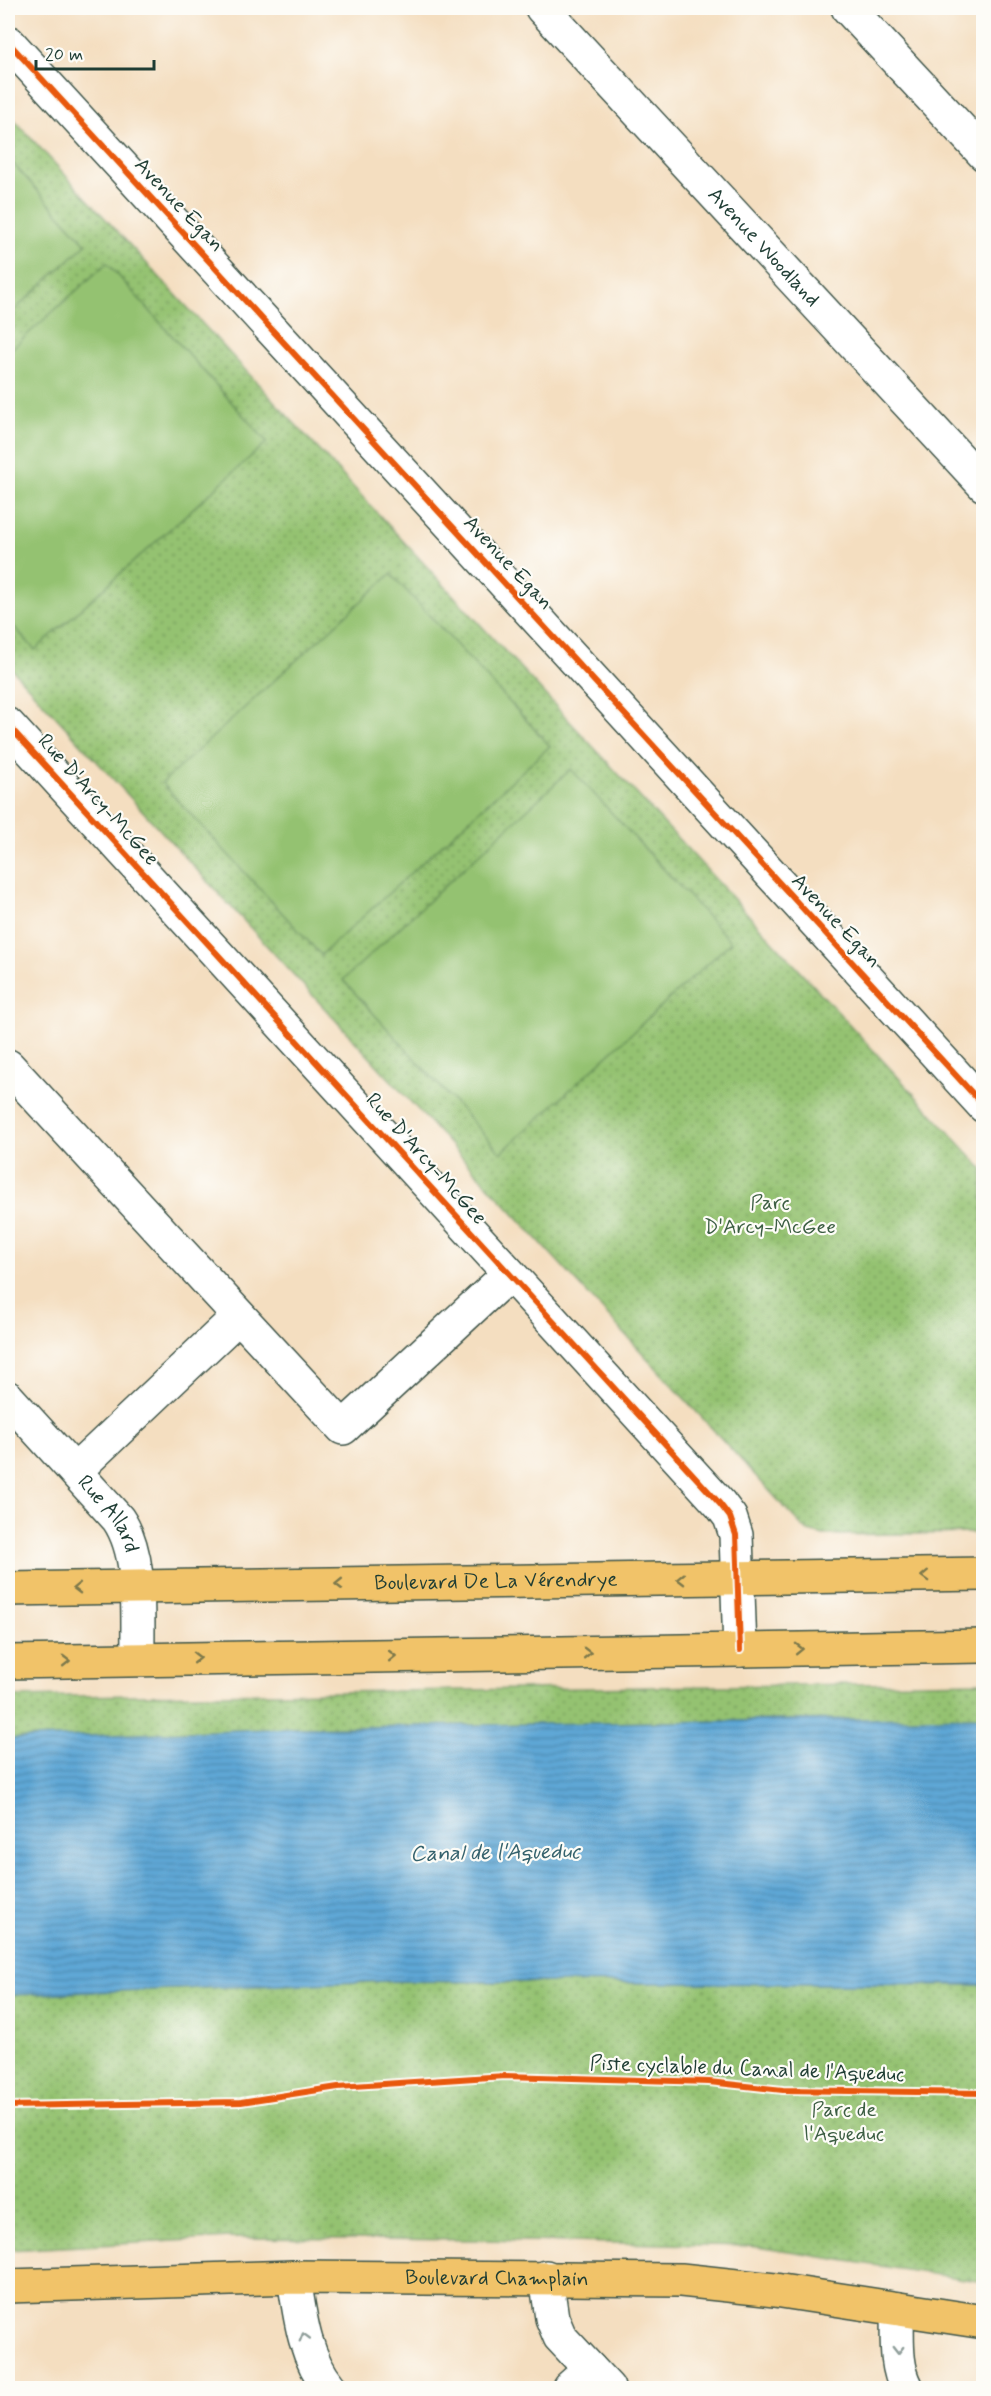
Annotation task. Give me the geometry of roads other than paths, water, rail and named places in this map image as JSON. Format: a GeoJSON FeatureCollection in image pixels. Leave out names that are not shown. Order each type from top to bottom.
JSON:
{"type":"FeatureCollection","features":[{"type":"Feature","properties":{"kind":"main road","name":"Boulevard De La Vérendrye"},"geometry":{"type":"LineString","coordinates":[[8,1588],[984,1574]]}},
{"type":"Feature","properties":{"kind":"main road"},"geometry":{"type":"LineString","coordinates":[[8,1662],[984,1646]]}},
{"type":"Feature","properties":{"kind":"main road","name":"Boulevard Champlain"},"geometry":{"type":"LineString","coordinates":[[8,2286],[294,2277],[546,2277],[681,2280],[728,2283],[984,2322]]}},
{"type":"Feature","properties":{"kind":"street","name":"Avenue Woodland"},"geometry":{"type":"LineString","coordinates":[[542,8],[984,485]]}},
{"type":"Feature","properties":{"kind":"street"},"geometry":{"type":"LineString","coordinates":[[848,8],[984,154]]}},
{"type":"Feature","properties":{"kind":"street","name":"Avenue Egan"},"geometry":{"type":"LineString","coordinates":[[8,42],[984,1106]]}},
{"type":"Feature","properties":{"kind":"street","name":"Rue D'Arcy-McGee"},"geometry":{"type":"LineString","coordinates":[[8,725],[720,1504],[730,1517],[736,1535],[740,1650]]}},
{"type":"Feature","properties":{"kind":"street"},"geometry":{"type":"LineString","coordinates":[[8,1066],[343,1428],[509,1274]]}},
{"type":"Feature","properties":{"kind":"street"},"geometry":{"type":"LineString","coordinates":[[75,1471],[239,1316]]}},
{"type":"Feature","properties":{"kind":"street","name":"Rue Allard"},"geometry":{"type":"LineString","coordinates":[[8,1398],[118,1519],[129,1537],[134,1554],[138,1659]]}},
{"type":"Feature","properties":{"kind":"street"},"geometry":{"type":"LineString","coordinates":[[294,2277],[302,2332],[309,2355],[330,2388]]}},
{"type":"Feature","properties":{"kind":"street"},"geometry":{"type":"LineString","coordinates":[[546,2277],[555,2326],[589,2382]]}},
{"type":"Feature","properties":{"kind":"street"},"geometry":{"type":"LineString","coordinates":[[897,2310],[897,2359],[901,2378],[907,2388]]}},
{"type":"Feature","properties":{"kind":"water","name":"Canal de l'Aqueduc"},"geometry":{"type":"Polygon","coordinates":[[[983,1717],[983,1985],[387,1981],[8,1995],[8,1739],[295,1728],[983,1717]]]}},
{"type":"Feature","properties":{"kind":"park label","name":"Parc D'Arcy-McGee"},"geometry":{"type":"Point","coordinates":[770,1215]}},
{"type":"Feature","properties":{"kind":"park label","name":"Parc de l'Aqueduc"},"geometry":{"type":"Point","coordinates":[844,2122]}}]}
